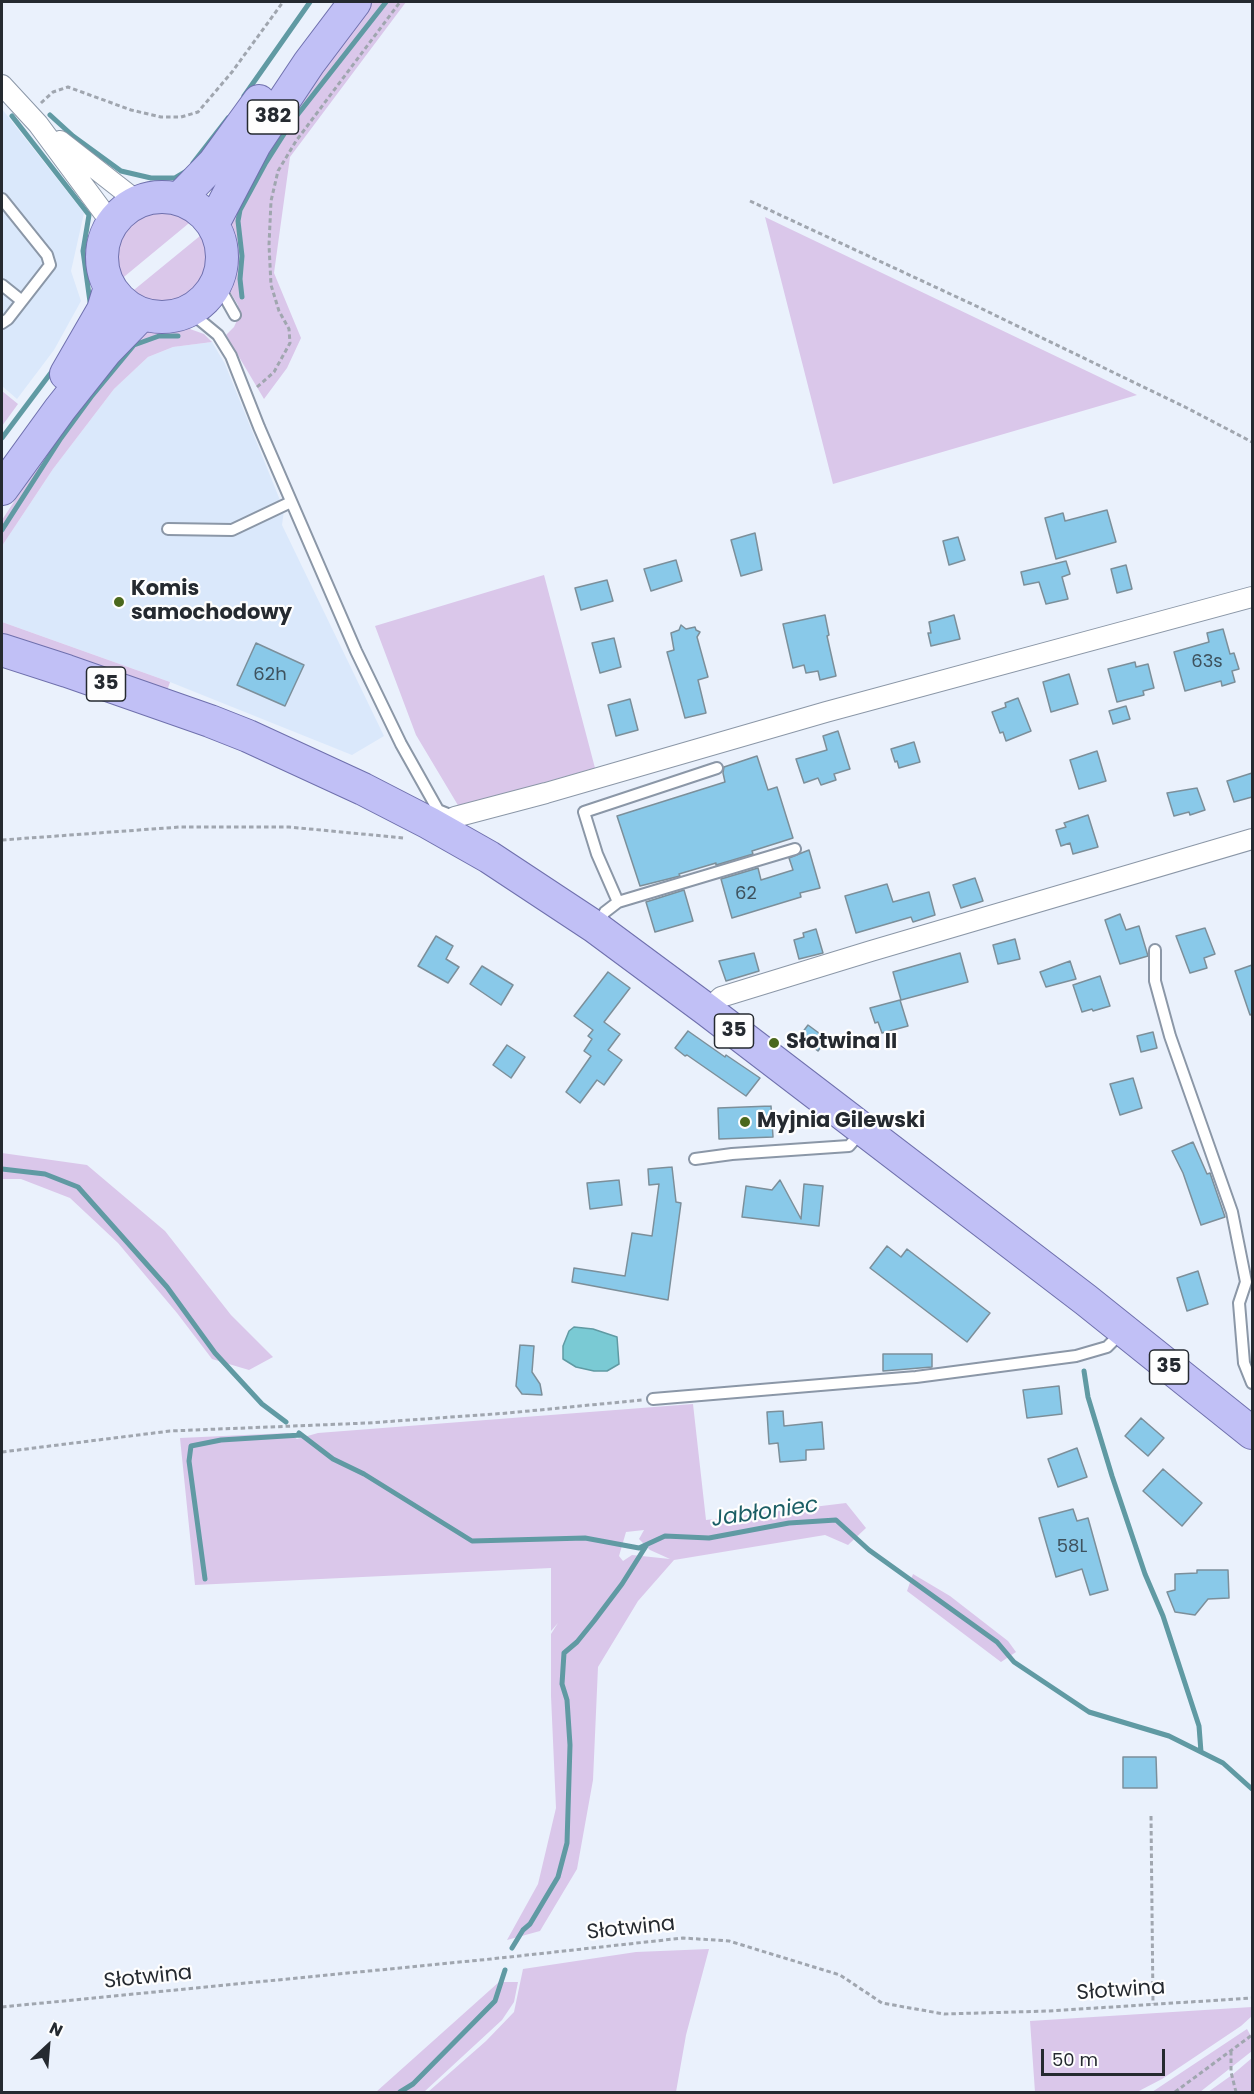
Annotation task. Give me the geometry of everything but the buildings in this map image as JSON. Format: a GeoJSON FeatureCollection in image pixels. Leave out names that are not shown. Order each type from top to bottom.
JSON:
{"type":"FeatureCollection","features":[{"type":"Feature","properties":{"kind":"main road","name":"382"},"geometry":{"type":"LineString","coordinates":[[179,199],[214,163],[327,2]]}},
{"type":"Feature","properties":{"kind":"main road","name":"382"},"geometry":{"type":"LineString","coordinates":[[213,224],[255,144],[309,63],[355,2]]}},
{"type":"Feature","properties":{"kind":"main road"},"geometry":{"type":"LineString","coordinates":[[165,197],[179,199],[198,208],[213,224],[218,235],[223,259],[217,283],[208,296],[189,311],[174,316],[158,317],[142,314],[121,300],[110,287],[104,269],[102,249],[112,224],[123,211],[138,202],[165,197]]}},
{"type":"Feature","properties":{"kind":"main road"},"geometry":{"type":"LineString","coordinates":[[2,463],[70,367],[103,310],[110,287]]}},
{"type":"Feature","properties":{"kind":"main road"},"geometry":{"type":"LineString","coordinates":[[2,489],[60,409],[106,351],[142,314]]}},
{"type":"Feature","properties":{"kind":"main road","name":"35"},"geometry":{"type":"LineString","coordinates":[[2,650],[210,721],[444,825],[595,927],[706,1010],[864,1129],[1252,1433]]}},
{"type":"Feature","properties":{"kind":"street"},"geometry":{"type":"LineString","coordinates":[[2,85],[33,119],[112,224]]}},
{"type":"Feature","properties":{"kind":"street"},"geometry":{"type":"LineString","coordinates":[[33,119],[138,202]]}},
{"type":"Feature","properties":{"kind":"street"},"geometry":{"type":"LineString","coordinates":[[444,825],[826,712],[1252,597]]}},
{"type":"Feature","properties":{"kind":"street"},"geometry":{"type":"LineString","coordinates":[[706,1010],[721,997],[1252,839]]}},
{"type":"Feature","properties":{"kind":"lane"},"geometry":{"type":"LineString","coordinates":[[2,323],[8,319],[50,265],[47,255],[3,204]]}},
{"type":"Feature","properties":{"kind":"lane"},"geometry":{"type":"LineString","coordinates":[[217,283],[235,315]]}},
{"type":"Feature","properties":{"kind":"lane"},"geometry":{"type":"LineString","coordinates":[[2,285],[22,301]]}},
{"type":"Feature","properties":{"kind":"lane"},"geometry":{"type":"LineString","coordinates":[[189,311],[218,335],[231,356],[356,651],[401,744],[444,825]]}},
{"type":"Feature","properties":{"kind":"lane"},"geometry":{"type":"LineString","coordinates":[[168,529],[232,531],[291,502]]}},
{"type":"Feature","properties":{"kind":"lane"},"geometry":{"type":"LineString","coordinates":[[618,902],[597,854],[584,812],[717,768]]}},
{"type":"Feature","properties":{"kind":"lane"},"geometry":{"type":"LineString","coordinates":[[595,927],[605,912],[618,902],[795,849]]}},
{"type":"Feature","properties":{"kind":"lane"},"geometry":{"type":"LineString","coordinates":[[1155,950],[1155,981],[1170,1036],[1232,1212],[1246,1282],[1239,1303],[1244,1363],[1252,1383]]}},
{"type":"Feature","properties":{"kind":"lane"},"geometry":{"type":"LineString","coordinates":[[695,1159],[732,1154],[849,1146],[864,1129]]}},
{"type":"Feature","properties":{"kind":"lane"},"geometry":{"type":"LineString","coordinates":[[653,1399],[916,1377],[1076,1356],[1107,1347],[1123,1331]]}},
{"type":"Feature","properties":{"kind":"path"},"geometry":{"type":"LineString","coordinates":[[33,119],[54,92],[68,87],[131,110],[161,117],[181,117],[198,111],[232,72],[283,2]]}},
{"type":"Feature","properties":{"kind":"path"},"geometry":{"type":"LineString","coordinates":[[247,396],[274,372],[290,343],[289,329],[279,311],[271,285],[269,245],[271,201],[278,171],[296,141],[400,2]]}},
{"type":"Feature","properties":{"kind":"path"},"geometry":{"type":"LineString","coordinates":[[750,201],[974,305],[1252,442]]}},
{"type":"Feature","properties":{"kind":"path"},"geometry":{"type":"LineString","coordinates":[[2,840],[180,827],[289,827],[398,839],[419,836],[444,825]]}},
{"type":"Feature","properties":{"kind":"path"},"geometry":{"type":"LineString","coordinates":[[2,1452],[170,1431],[368,1423],[653,1399]]}},
{"type":"Feature","properties":{"kind":"path"},"geometry":{"type":"LineString","coordinates":[[1151,1816],[1153,2004]]}},
{"type":"Feature","properties":{"kind":"path","name":"Słotwina"},"geometry":{"type":"LineString","coordinates":[[2,2007],[683,1938],[729,1941],[840,1975],[882,2003],[944,2014],[1049,2011],[1252,1998]]}},
{"type":"Feature","properties":{"kind":"path"},"geometry":{"type":"LineString","coordinates":[[1175,2092],[1252,2035]]}},
{"type":"Feature","properties":{"kind":"path"},"geometry":{"type":"LineString","coordinates":[[1231,2051],[1231,2072],[1236,2092]]}},
{"type":"Feature","properties":{"kind":"shaded area"},"geometry":{"type":"Polygon","coordinates":[[[368,2],[406,2],[290,157],[274,273],[301,338],[287,368],[264,399],[226,335],[234,327],[239,316],[238,305],[226,285],[231,275],[231,262],[229,239],[224,220],[226,209],[368,2]]]}},
{"type":"Feature","properties":{"kind":"shaded area"},"geometry":{"type":"Polygon","coordinates":[[[2,109],[84,213],[71,271],[81,301],[54,350],[17,399],[2,386],[2,109]]]}},
{"type":"Feature","properties":{"kind":"shaded area"},"geometry":{"type":"Polygon","coordinates":[[[157,207],[176,209],[194,219],[119,281],[113,262],[114,244],[119,231],[139,212],[157,207]]]}},
{"type":"Feature","properties":{"kind":"shaded area"},"geometry":{"type":"Polygon","coordinates":[[[765,217],[1137,395],[833,484],[765,217]]]}},
{"type":"Feature","properties":{"kind":"shaded area"},"geometry":{"type":"Polygon","coordinates":[[[206,231],[209,242],[209,271],[203,284],[189,298],[174,306],[161,307],[129,294],[206,231]]]}},
{"type":"Feature","properties":{"kind":"shaded area"},"geometry":{"type":"Polygon","coordinates":[[[190,329],[204,334],[212,342],[173,347],[148,357],[114,389],[53,469],[2,546],[2,520],[58,434],[97,380],[147,331],[190,329]]]}},
{"type":"Feature","properties":{"kind":"shaded area"},"geometry":{"type":"Polygon","coordinates":[[[212,342],[225,364],[284,510],[282,525],[384,736],[352,755],[170,682],[2,622],[2,546],[53,469],[114,389],[148,357],[173,347],[212,342]]]}},
{"type":"Feature","properties":{"kind":"shaded area"},"geometry":{"type":"Polygon","coordinates":[[[2,391],[18,404],[2,426],[2,391]]]}},
{"type":"Feature","properties":{"kind":"shaded area"},"geometry":{"type":"Polygon","coordinates":[[[544,575],[595,768],[459,807],[416,735],[375,626],[544,575]]]}},
{"type":"Feature","properties":{"kind":"shaded area"},"geometry":{"type":"Polygon","coordinates":[[[2,622],[170,682],[166,694],[2,635],[2,622]]]}},
{"type":"Feature","properties":{"kind":"shaded area"},"geometry":{"type":"Polygon","coordinates":[[[2,1153],[87,1165],[165,1231],[231,1315],[273,1357],[249,1370],[212,1359],[118,1243],[70,1198],[21,1179],[2,1179],[2,1153]]]}},
{"type":"Feature","properties":{"kind":"shaded area"},"geometry":{"type":"Polygon","coordinates":[[[693,1404],[706,1520],[846,1503],[866,1528],[848,1545],[825,1535],[674,1560],[638,1601],[598,1667],[593,1780],[577,1869],[540,1931],[507,1940],[538,1884],[556,1808],[551,1634],[558,1623],[551,1631],[551,1568],[195,1585],[180,1438],[288,1433],[297,1439],[318,1433],[693,1404]],[[644,1530],[626,1532],[619,1556],[623,1561],[632,1555],[670,1559],[650,1550],[639,1539],[644,1530]]]}},
{"type":"Feature","properties":{"kind":"shaded area"},"geometry":{"type":"Polygon","coordinates":[[[913,1574],[950,1596],[1008,1641],[1016,1652],[1001,1662],[907,1591],[913,1574]]]}},
{"type":"Feature","properties":{"kind":"shaded area"},"geometry":{"type":"Polygon","coordinates":[[[709,1949],[686,2035],[676,2092],[428,2092],[486,2041],[514,2012],[523,1969],[636,1952],[709,1949]]]}},
{"type":"Feature","properties":{"kind":"shaded area"},"geometry":{"type":"Polygon","coordinates":[[[499,1982],[518,1982],[514,2002],[502,2020],[424,2092],[376,2092],[499,1982]]]}},
{"type":"Feature","properties":{"kind":"shaded area"},"geometry":{"type":"Polygon","coordinates":[[[1252,2007],[1252,2016],[1241,2026],[1162,2079],[1137,2092],[1035,2092],[1030,2021],[1252,2007]]]}},
{"type":"Feature","properties":{"kind":"shaded area"},"geometry":{"type":"Polygon","coordinates":[[[1247,2029],[1252,2038],[1252,2051],[1200,2092],[1152,2092],[1247,2029]]]}},
{"type":"Feature","properties":{"kind":"shaded area"},"geometry":{"type":"Polygon","coordinates":[[[1252,2058],[1252,2092],[1208,2092],[1232,2075],[1252,2058]]]}},
{"type":"Feature","properties":{"kind":"water"},"geometry":{"type":"Polygon","coordinates":[[[574,1327],[593,1329],[617,1337],[619,1364],[607,1371],[594,1371],[576,1367],[563,1359],[563,1346],[569,1331],[574,1327]]]}},
{"type":"Feature","properties":{"kind":"waterway"},"geometry":{"type":"LineString","coordinates":[[244,96],[310,2]]}},
{"type":"Feature","properties":{"kind":"waterway"},"geometry":{"type":"LineString","coordinates":[[242,297],[240,279],[242,256],[238,221],[240,210],[291,123],[386,2]]}},
{"type":"Feature","properties":{"kind":"waterway"},"geometry":{"type":"LineString","coordinates":[[50,115],[73,136],[121,171],[151,178],[175,178],[185,172]]}},
{"type":"Feature","properties":{"kind":"waterway"},"geometry":{"type":"LineString","coordinates":[[12,116],[89,215],[83,251],[90,302]]}},
{"type":"Feature","properties":{"kind":"waterway"},"geometry":{"type":"LineString","coordinates":[[193,163],[228,118]]}},
{"type":"Feature","properties":{"kind":"waterway"},"geometry":{"type":"LineString","coordinates":[[2,530],[61,438],[134,345],[159,336],[178,336]]}},
{"type":"Feature","properties":{"kind":"waterway"},"geometry":{"type":"LineString","coordinates":[[2,438],[53,370]]}},
{"type":"Feature","properties":{"kind":"waterway"},"geometry":{"type":"LineString","coordinates":[[2,1169],[45,1174],[78,1187],[167,1287],[215,1353],[262,1404],[286,1422]]}},
{"type":"Feature","properties":{"kind":"waterway"},"geometry":{"type":"LineString","coordinates":[[1084,1371],[1088,1397],[1112,1476],[1145,1574],[1163,1616],[1199,1726],[1201,1752]]}},
{"type":"Feature","properties":{"kind":"waterway","name":"Jabłoniec"},"geometry":{"type":"LineString","coordinates":[[299,1433],[333,1459],[364,1474],[472,1541],[585,1538],[639,1548],[665,1536],[709,1538],[789,1523],[836,1520],[869,1550],[997,1642],[1014,1662],[1089,1712],[1169,1736],[1223,1763],[1252,1789]]}},
{"type":"Feature","properties":{"kind":"waterway"},"geometry":{"type":"LineString","coordinates":[[205,1579],[189,1461],[191,1446],[221,1440],[301,1435]]}},
{"type":"Feature","properties":{"kind":"waterway","name":"Jabłoniec"},"geometry":{"type":"LineString","coordinates":[[512,1948],[523,1930],[530,1924],[558,1877],[567,1843],[570,1745],[567,1700],[562,1684],[564,1653],[577,1642],[594,1621],[622,1584],[646,1546]]}},
{"type":"Feature","properties":{"kind":"waterway","name":"Jabłoniec"},"geometry":{"type":"LineString","coordinates":[[400,2092],[413,2084],[495,2001],[505,1970]]}},
{"type":"Feature","properties":{"kind":"place","name":"Komis samochodowy"},"geometry":{"type":"Point","coordinates":[119,602]}},
{"type":"Feature","properties":{"kind":"place","name":"Słotwina II"},"geometry":{"type":"Point","coordinates":[774,1043]}},
{"type":"Feature","properties":{"kind":"place","name":"Myjnia Gilewski"},"geometry":{"type":"Point","coordinates":[745,1122]}}]}
